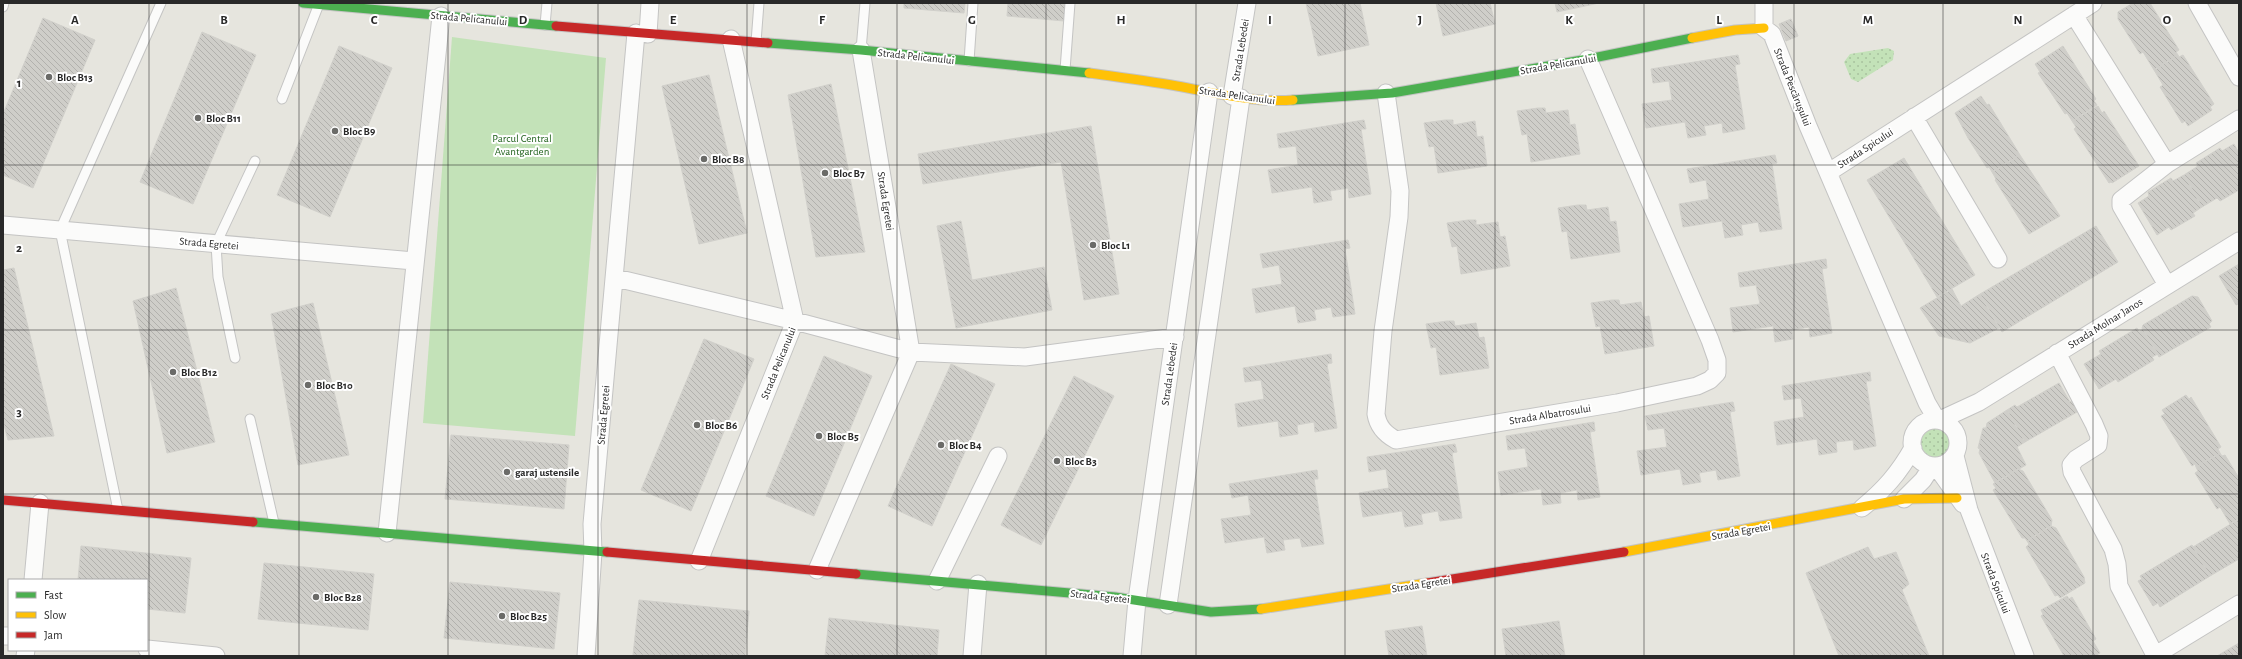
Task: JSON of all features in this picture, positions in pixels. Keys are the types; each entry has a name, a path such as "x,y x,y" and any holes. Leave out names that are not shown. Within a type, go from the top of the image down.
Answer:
{"street":[{"name":"Strada Pelicanului","path":"303,3 442,9 545,25 642,34 860,50 1065,70 1236,97 1277,101 1386,93 1588,59 1735,30 1764,28"},
{"name":"Strada Egretei","path":"586,656 593,552 592,524 616,278 642,34 650,3"},
{"name":"Strada Lebedei","path":"1168,605 1236,97 1247,3"},
{"path":"1764,3 1764,28"},
{"name":"Strada Spicului","path":"1939,420 1927,403 1828,172 2093,3"},
{"path":"2197,3 2239,77"},
{"path":"386,533 442,9"},
{"path":"2074,15 2167,164"},
{"name":"Strada Pescărușului","path":"1764,28 1772,34 1808,126 1828,172"},
{"name":"Strada Pelicanului","path":"699,561 795,321 731,40"},
{"name":"Strada Egretei","path":"860,50 911,352"},
{"name":"Strada Albatrosului","path":"1386,93 1400,198 1383,331 1376,414 1377,421 1385,434 1396,440 1616,403 1697,386 1710,380 1717,373 1717,360 1710,340 1588,59"},
{"name":"Strada Lebedei","path":"1132,656 1137,600 1210,92"},
{"path":"1914,117 1998,259"},
{"path":"2167,285 2121,206 2121,200 2167,164 2239,119"},
{"name":"Strada Egretei","path":"3,225 414,260"},
{"name":"Strada Molnar Janos","path":"1939,420 1972,406 2239,241"},
{"path":"616,278 795,321 911,352 1025,357 1174,337"},
{"path":"817,570 911,352"},
{"path":"2057,353 2099,436 2098,445 2076,459 2071,465 2072,472 2113,549 2117,564 2119,586 2155,656 2239,604"},
{"path":"1862,508 1888,485 1902,468 1912,448 1914,433 1918,427 1927,403"},
{"path":"1912,448 1920,460 1934,466 1943,465 1957,448 1972,406"},
{"path":"1918,427 1930,420 1939,420 1953,428 1957,448"},
{"name":"Strada Spicului","path":"1957,448 1969,510 2025,656"},
{"path":"937,581 998,456"},
{"path":"1904,499 1923,480 1934,466"},
{"name":"Strada Spicului","path":"1934,466 1957,498 1969,510"},
{"path":"1904,499 1927,497 1957,498"},
{"name":"Strada Egretei","path":"3,500 978,584 1137,600 1211,612 1243,611 1302,604 1498,571 1586,559 1904,499"},
{"path":"33,579 40,503"},
{"path":"972,656 978,584"},
{"path":"150,652 216,656"}],"lane":[{"path":"3,7 4,3"},
{"path":"118,510 60,230 161,3"},
{"path":"545,25 547,3"},
{"path":"756,42 759,3"},
{"path":"860,50 865,3"},
{"path":"969,61 973,3"},
{"path":"1065,70 1070,3"},
{"path":"282,99 319,4"},
{"path":"235,358 218,277 216,244 254,161"},
{"path":"250,419 274,523"}],"green space":[{"name":"Parcul Central Avantgarden","path":"452,37 606,58 575,436 423,423"},
{"path":"1888,48 1894,51 1893,60 1858,82 1851,79 1844,62 1850,54"},
{"path":"1935,428 1941,429 1949,437 1949,449 1941,457 1935,458 1929,457 1921,449 1920,443 1921,437 1929,429"}],"building":[{"path":"904,3 965,3 964,13 904,8"},
{"path":"1008,3 1066,3 1064,21 1007,16"},
{"path":"1306,3 1360,3 1369,45 1318,56"},
{"path":"1436,3 1490,3 1495,24 1443,36"},
{"path":"1555,3 1599,3 1557,12"},
{"path":"2133,3 2150,3 2179,50 2176,52 2178,55 2154,70 2143,52 2140,54 2118,19 2118,12"},
{"name":"Bloc B13","path":"43,18 95,40 33,188 3,175 3,114"},
{"path":"1791,19 1798,36 1786,41 1779,24"},
{"name":"Bloc B11","path":"202,32 256,55 193,204 140,182"},
{"name":"Bloc B9","path":"339,46 392,68 330,217 277,195"},
{"path":"2063,46 2096,99 2094,101 2097,105 2072,121 2067,113 2065,114 2038,73 2040,72 2035,64"},
{"path":"1738,55 1740,64 1735,65 1745,129 1723,133 1722,123 1704,126 1706,135 1688,138 1685,122 1646,128 1642,104 1672,100 1669,81 1653,83 1651,69"},
{"path":"2178,55 2179,57 2183,55 2214,104 2210,107 2212,110 2188,126 2185,121 2182,123 2160,87 2163,85 2154,70"},
{"name":"Bloc B8","path":"709,75 747,233 699,244 662,86"},
{"name":"Bloc B7","path":"831,84 865,252 816,257 788,95"},
{"path":"1981,96 1987,105 1989,104 2020,155 1992,172 1989,167 1987,168 1968,138 1955,113"},
{"path":"2098,106 2102,113 2104,111 2139,166 2112,183 2109,183 2074,129 2076,127 2072,121"},
{"path":"1545,108 1546,113 1568,110 1570,125 1575,124 1580,154 1531,162 1527,134 1522,135 1517,111"},
{"path":"1364,120 1366,129 1361,129 1371,194 1349,198 1348,188 1330,191 1332,200 1314,203 1312,187 1272,193 1268,170 1298,165 1296,146 1279,148 1277,134"},
{"path":"1453,120 1453,125 1475,121 1477,137 1483,136 1487,166 1438,173 1434,146 1429,147 1424,123"},
{"name":"Bloc L1","path":"1091,126 1119,294 1084,300 1061,162 923,184 918,154"},
{"path":"2234,144 2239,153 2239,190 2220,201 2217,198 2202,207 2184,175 2198,166 2196,163 2220,148 2222,151"},
{"path":"1775,155 1777,163 1772,164 1782,229 1760,232 1758,222 1741,225 1743,235 1725,238 1722,221 1683,227 1679,204 1709,199 1706,180 1690,183 1687,169"},
{"path":"2020,155 2060,216 2029,234 1995,180 1996,179 1992,172"},
{"path":"1904,158 1975,275 1937,297 1867,180"},
{"path":"2184,175 2202,207 2193,213 2195,216 2171,230 2169,227 2157,235 2138,203 2149,196 2148,192 2171,178 2173,181"},
{"path":"1586,205 1587,210 1608,207 1610,222 1616,221 1620,252 1571,259 1567,231 1562,232 1558,208"},
{"path":"1476,220 1476,225 1498,222 1500,237 1505,236 1510,266 1461,274 1457,246 1452,247 1447,223"},
{"path":"961,221 972,280 1044,267 1052,310 956,328 937,226"},
{"path":"2096,226 2118,262 2002,332 1980,294"},
{"path":"1348,240 1350,248 1345,249 1355,314 1333,317 1331,307 1314,310 1316,320 1298,323 1295,306 1256,313 1252,289 1282,284 1279,265 1263,268 1260,254"},
{"path":"1826,259 1827,268 1822,269 1832,333 1810,337 1809,327 1792,330 1793,339 1775,342 1773,326 1733,332 1730,308 1760,304 1756,285 1740,287 1738,273"},
{"path":"2239,264 2239,304 2236,305 2219,276"},
{"path":"14,268 54,436 8,440 3,421 3,270"},
{"name":"Bloc B12","path":"176,288 215,442 167,453 133,301"},
{"path":"1952,289 1961,306 1980,294 1999,328 1970,343 1939,336 1920,308"},
{"path":"2192,296 2198,297 2212,321 2209,324 2211,327 2159,357 2142,328 2143,325"},
{"path":"1619,300 1620,305 1641,302 1644,317 1649,316 1654,346 1605,354 1600,326 1596,327 1591,303"},
{"name":"Bloc B10","path":"313,303 349,455 298,465 271,314"},
{"path":"1454,321 1455,326 1476,323 1479,338 1484,337 1489,368 1440,375 1436,347 1431,348 1426,324"},
{"path":"2137,328 2139,332 2143,329 2158,354 2152,357 2154,360 2118,382 2116,379 2099,389 2084,364 2101,354 2099,351"},
{"name":"Bloc B6","path":"704,339 754,359 691,511 641,490"},
{"path":"1331,354 1332,363 1327,364 1337,428 1315,432 1314,422 1297,425 1298,434 1280,437 1278,421 1238,427 1235,404 1264,399 1261,380 1245,382 1243,368"},
{"name":"Bloc B5","path":"824,356 872,376 814,516 766,496"},
{"name":"Bloc B4","path":"951,364 995,384 932,526 888,506"},
{"path":"1870,372 1871,381 1866,381 1876,446 1854,450 1853,440 1836,442 1837,452 1819,455 1817,439 1777,445 1774,422 1804,417 1801,398 1784,400 1782,386"},
{"name":"Bloc B3","path":"1074,376 1114,396 1041,545 1001,525"},
{"path":"2059,383 2070,402 2073,400 2078,409 2077,412 2025,442 2007,410 2015,405 2017,407"},
{"path":"2186,395 2189,399 2191,397 2221,447 2218,449 2220,453 2196,467 2195,464 2192,466 2161,416 2165,414 2162,410"},
{"path":"1733,402 1735,411 1730,412 1740,476 1718,480 1716,470 1699,473 1701,482 1683,485 1680,469 1641,475 1637,451 1667,447 1664,428 1648,430 1645,416"},
{"path":"2007,410 2025,442 2017,447 2026,465 1995,483 1979,453 1980,449 1978,448 1983,428 1986,428 1987,423"},
{"path":"1594,422 1595,431 1590,432 1600,497 1578,500 1577,490 1560,493 1561,503 1543,505 1541,489 1501,495 1498,472 1528,467 1525,448 1508,450 1506,436"},
{"name":"garaj ustensile","path":"451,435 569,445 564,509 445,499"},
{"path":"1455,444 1457,452 1452,453 1462,518 1440,521 1438,511 1421,514 1423,524 1405,527 1402,511 1363,517 1359,493 1389,488 1386,469 1369,472 1367,457"},
{"path":"2220,453 2222,456 2225,455 2239,478 2239,519 2230,524 2220,507 2217,509 2195,473 2198,471 2196,467"},
{"path":"2018,469 2023,471 2052,520 2051,526 2027,541 2025,538 2022,538 1993,490 1996,488 1993,484"},
{"path":"1317,470 1318,479 1314,479 1324,544 1302,547 1300,538 1283,540 1285,550 1267,553 1264,537 1225,543 1221,519 1251,515 1248,495 1232,498 1229,484"},
{"path":"2239,519 2239,559 2210,576 2193,547"},
{"path":"2051,526 2056,528 2084,577 2085,583 2060,598 2058,595 2055,596 2026,547 2029,544 2027,541"},
{"path":"2192,545 2210,576 2160,607 2158,603 2153,606 2138,581 2142,579 2140,576"},
{"path":"81,546 191,558 185,613 148,609 148,579 78,579"},
{"path":"1868,547 1874,559 1896,552 1909,584 1902,590 1929,656 1839,656 1806,573"},
{"name":"Bloc B28","path":"264,563 374,574 368,630 258,619"},
{"name":"Bloc B25","path":"450,582 560,593 554,649 444,638"},
{"path":"2067,596 2069,599 2072,597 2096,639 2093,641 2100,653 2095,656 2064,656 2041,616 2043,614 2041,610"},
{"path":"639,600 749,611 745,656 633,655"},
{"path":"829,618 939,630 937,656 825,656"},
{"path":"1559,621 1565,656 1506,656 1502,629"},
{"path":"1422,626 1427,656 1389,656 1385,631"},
{"path":"2239,643 2239,656 2217,656"}],"traffic: fast":[{"path":"303,3 556,26"},
{"path":"1293,100 1392,93 1588,59 1692,38"},
{"path":"768,43 861,50 1089,73"},
{"path":"253,522 607,552"},
{"path":"856,574 1115,597 1211,612 1261,609"}],"traffic: slow":[{"path":"1692,38 1735,30 1764,28"},
{"path":"1089,73 1166,84 1249,99 1278,101 1293,100"},
{"path":"1624,552 1904,499 1957,498"},
{"path":"1261,609 1427,583"}],"traffic: jam":[{"path":"556,26 768,43"},
{"path":"3,500 253,522"},
{"path":"607,552 856,574"},
{"path":"1427,583 1624,552"}],"place":[{"name":"Bloc B13","path":"49,77"},
{"name":"Bloc B11","path":"198,118"},
{"name":"Bloc B9","path":"335,131"},
{"name":"Bloc B8","path":"704,159"},
{"name":"Bloc B7","path":"825,173"},
{"name":"Bloc L1","path":"1093,245"},
{"name":"Bloc B12","path":"173,372"},
{"name":"Bloc B10","path":"308,385"},
{"name":"Bloc B6","path":"697,425"},
{"name":"Bloc B5","path":"819,436"},
{"name":"Bloc B4","path":"941,445"},
{"name":"Bloc B3","path":"1057,461"},
{"name":"garaj ustensile","path":"507,472"},
{"name":"Bloc B28","path":"316,597"},
{"name":"Bloc B25","path":"502,616"}]}
